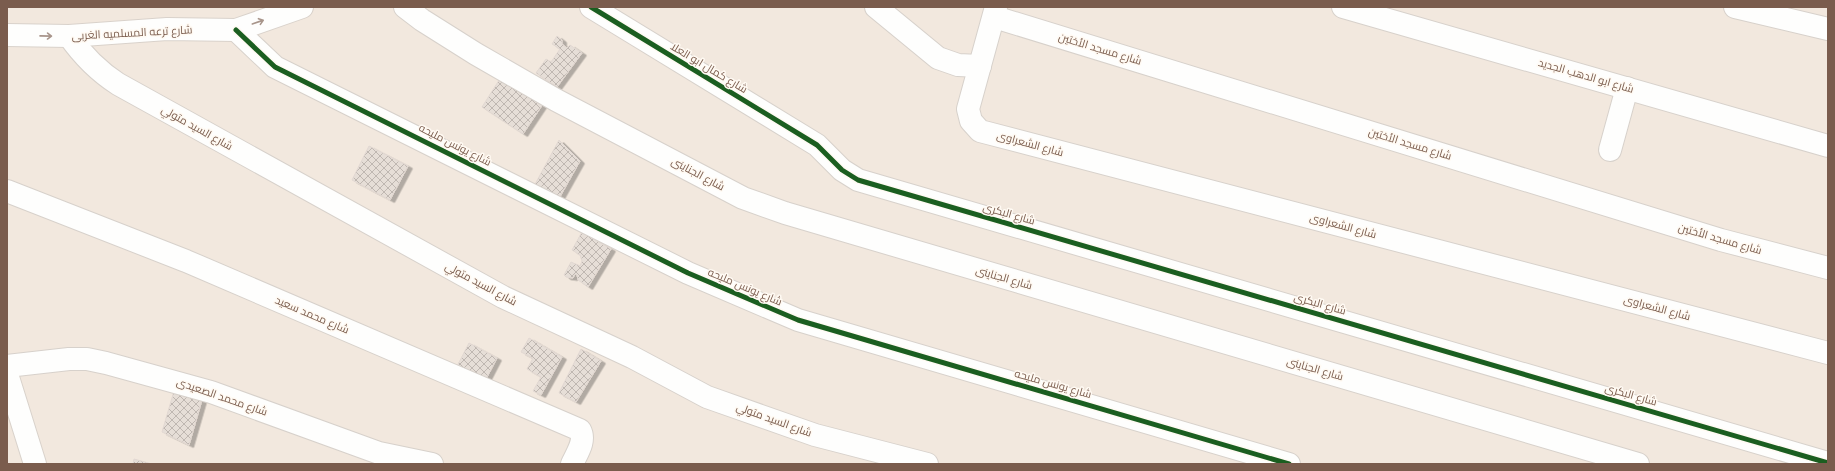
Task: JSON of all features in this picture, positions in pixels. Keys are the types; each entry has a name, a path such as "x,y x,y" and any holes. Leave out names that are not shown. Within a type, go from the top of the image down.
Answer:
{"street":[{"name":"شارع ترعه المسلميه الغربى","path":"7,36 69,36 167,29 236,30 302,7"},
{"name":"شارع الجناينى","path":"405,7 422,20 476,54 556,100 743,198 785,214 1638,464"},
{"name":"شارع كمال ابو العلا","path":"591,7 817,145"},
{"path":"876,7 938,58 958,65 980,66"},
{"name":"شارع ابو الدهب الجديد","path":"1343,7 1828,146"},
{"path":"1735,7 1828,29"},
{"name":"شارع الشعراوى","path":"995,10 968,109 971,122 980,131 1828,353"},
{"name":"شارع مسجد الأختين","path":"995,10 1001,19 1707,236 1828,268"},
{"name":"شارع يونس مليحه","path":"236,30 275,67 688,273 798,320 1289,464"},
{"name":"شارع السيد متولي","path":"69,36 82,54 98,70 118,84 503,297 632,358 707,397 815,435 927,464"},
{"path":"1610,150 1627,88"},
{"name":"شارع البكرى","path":"817,145 842,170 858,180 1828,463"},
{"name":"شارع محمد سعيد","path":"7,191 186,261 580,430 583,435 583,440 572,464"},
{"name":"شارع محمد الصعيدى","path":"7,366 68,359 87,359 106,363 211,392 379,453 432,464"},
{"path":"7,374 35,464"}],"shaded area":[{"path":"7,7 1828,7 1828,464 7,464"}],"building":[{"path":"557,36 562,40 562,44 567,48 570,45 582,53 557,87 536,73 546,59 551,62 560,49 552,44"},
{"path":"503,74 545,101 523,134 482,107"},
{"path":"559,140 580,161 557,202 533,188"},
{"path":"369,146 408,166 390,200 352,180"},
{"path":"582,232 611,249 588,287 578,280 577,275 575,274 573,278 566,277 564,275 571,262 580,266 582,261 580,255 572,250"},
{"path":"529,338 562,357 541,395 533,391 541,377 527,369 533,358 521,352"},
{"path":"469,343 497,358 482,387 454,372"},
{"path":"581,349 601,361 576,402 559,393"},
{"path":"174,391 202,400 189,445 162,432"},
{"path":"134,459 152,464 133,464"}],"cycle path":[{"path":"591,7 817,145 842,170 858,180 1828,463"},
{"path":"236,30 275,67 688,273 798,320 1289,464"}]}
